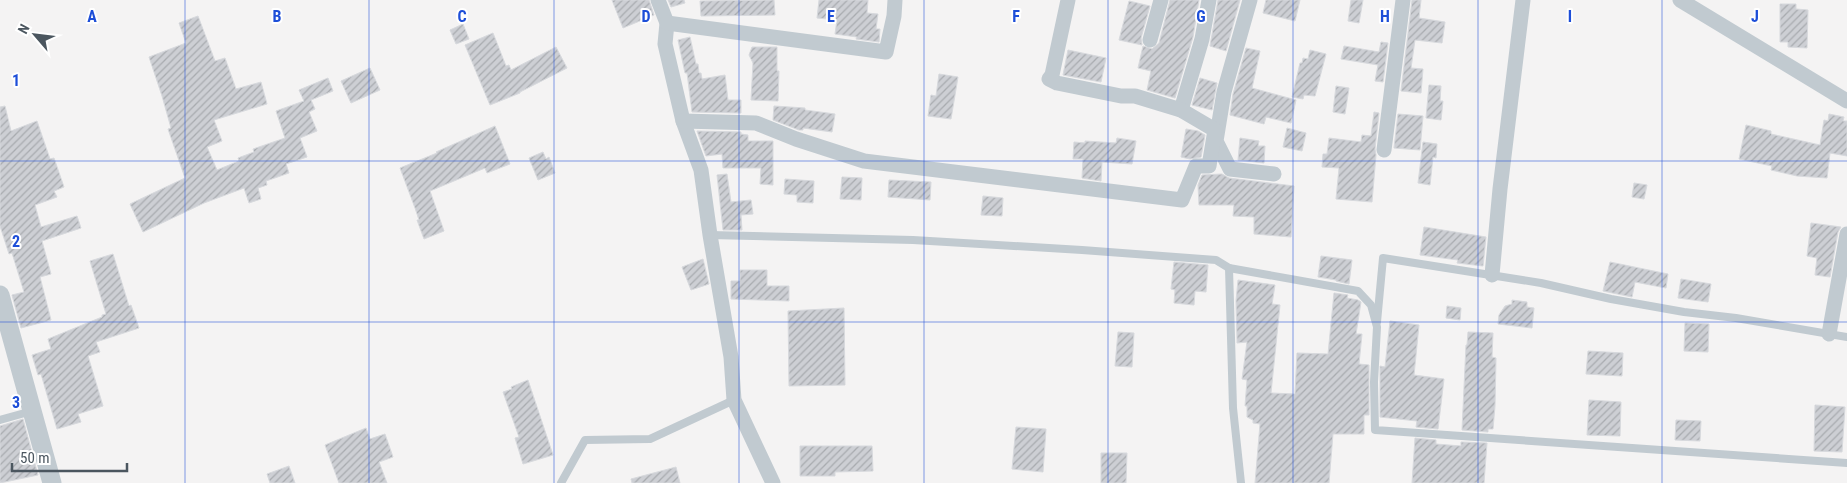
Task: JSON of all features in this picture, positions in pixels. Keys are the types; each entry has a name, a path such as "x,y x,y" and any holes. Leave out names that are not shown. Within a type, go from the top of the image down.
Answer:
{"street":[{"path":"658,0 667,22 665,44 682,121 701,170 731,357 734,400 773,483"},
{"path":"667,22 886,52 894,16 895,0"},
{"path":"682,121 756,124 864,161 1182,200 1196,166 1209,166 1215,130 1181,110 1135,96 1121,96 1057,83 1048,79 1052,75 1068,0"},
{"path":"1150,40 1161,0"},
{"path":"1181,110 1202,39 1209,0"},
{"path":"1250,0 1224,92 1216,141 1230,169 1274,174"},
{"path":"1384,150 1403,0"},
{"path":"1492,275 1503,160 1523,0"},
{"path":"1680,0 1847,101"},
{"path":"1829,334 1847,234"},
{"path":"0,294 52,483"}],"lane":[{"path":"710,235 913,240 1216,260 1229,268 1358,291 1370,305 1377,327"},
{"path":"1847,337 1736,318 1684,312 1542,283 1382,258 1374,382 1374,430 1847,463"},
{"path":"1229,268 1233,408 1241,483"},
{"path":"561,483 585,440 650,439 734,400"},
{"path":"0,420 32,411"}],"building":[{"path":"612,0 649,0 654,15 623,28"},
{"path":"668,0 684,0 685,3 671,7"},
{"path":"774,0 775,15 701,16 700,1"},
{"path":"819,0 868,0 867,13 878,14 876,29 880,29 879,42 835,34 837,20 817,18"},
{"path":"1170,0 1199,0 1193,37 1175,98 1147,90 1151,71 1138,68 1143,46 1152,49 1159,43"},
{"path":"1218,0 1240,0 1226,51 1210,46"},
{"path":"1266,0 1300,0 1295,21 1263,13"},
{"path":"1351,0 1363,0 1359,23 1348,21"},
{"path":"1412,0 1421,0 1419,18 1445,22 1442,43 1415,40 1411,68 1423,69 1421,93 1401,91"},
{"path":"1129,1 1150,6 1141,38 1142,45 1119,40"},
{"path":"1780,4 1796,4 1796,9 1808,10 1807,48 1788,47 1788,42 1780,42"},
{"path":"198,16 215,61 225,58 236,89 261,82 267,104 214,120 222,141 207,147 217,170 239,161 238,158 254,152 253,149 285,138 276,111 304,101 299,90 328,78 333,91 311,100 315,109 309,112 317,131 300,138 307,157 286,164 289,173 266,181 267,185 258,188 261,199 249,203 244,188 204,203 143,232 130,204 185,178 168,129 171,128 149,57 186,43 179,23"},
{"path":"463,24 469,39 456,44 450,30"},
{"path":"493,33 506,66 509,65 511,70 556,47 567,68 520,93 490,105 465,45"},
{"path":"690,37 696,64 698,64 702,79 725,75 728,100 741,100 741,113 692,112 687,73 685,73 678,40"},
{"path":"1381,42 1388,43 1383,82 1375,81 1378,65 1341,59 1344,46 1379,52"},
{"path":"752,47 777,47 777,71 779,71 778,101 751,100 753,63 749,55"},
{"path":"1246,48 1260,51 1252,88 1296,100 1291,123 1266,117 1264,124 1230,115 1233,94"},
{"path":"1068,50 1106,58 1101,82 1063,75"},
{"path":"1310,50 1326,54 1315,96 1304,95 1303,99 1292,97 1300,63 1302,63 1303,58 1308,59"},
{"path":"370,68 380,90 351,103 341,81"},
{"path":"939,74 958,77 951,119 928,116 931,95 936,96"},
{"path":"1200,78 1217,83 1212,110 1192,105"},
{"path":"1429,85 1441,86 1440,101 1443,101 1441,120 1426,118"},
{"path":"1336,86 1349,88 1345,114 1333,112"},
{"path":"5,106 11,131 37,121 50,159 54,158 64,187 54,191 57,197 35,205 41,227 77,216 81,228 42,241 51,274 40,277 51,320 21,328 12,295 24,292 12,253 9,254 0,226 0,107"},
{"path":"774,106 805,108 805,110 835,114 832,132 803,128 803,130 799,130 773,120"},
{"path":"1374,112 1379,113 1372,202 1336,199 1339,168 1322,167 1323,154 1327,154 1329,138 1361,142 1362,135 1371,136"},
{"path":"1398,114 1423,116 1420,150 1394,148"},
{"path":"1829,114 1844,117 1843,121 1847,121 1847,156 1830,153 1827,178 1797,176 1771,170 1772,166 1739,159 1746,125 1771,131 1771,134 1820,145 1824,120 1828,121"},
{"path":"495,126 510,164 487,173 485,168 430,191 444,231 424,239 400,168"},
{"path":"1287,128 1306,133 1302,151 1283,147"},
{"path":"1186,129 1198,131 1205,135 1201,157 1190,159 1181,157"},
{"path":"697,131 741,132 741,134 748,135 748,141 773,141 773,185 760,184 761,168 723,168 722,154 706,156"},
{"path":"1117,138 1136,141 1132,164 1102,162 1101,181 1082,178 1083,159 1073,159 1074,142 1116,143"},
{"path":"1240,138 1259,141 1258,146 1265,146 1264,163 1238,160"},
{"path":"1423,142 1437,144 1436,158 1433,157 1430,185 1418,183"},
{"path":"543,152 546,159 549,157 555,173 538,180 529,158"},
{"path":"727,174 731,202 751,200 753,214 741,215 742,230 723,230 717,175"},
{"path":"1222,174 1229,178 1294,186 1291,237 1254,234 1254,217 1233,216 1234,205 1199,205 1198,185 1202,175"},
{"path":"842,177 862,178 861,200 840,199"},
{"path":"785,179 814,181 813,203 797,202 797,195 784,194"},
{"path":"889,180 931,182 930,200 888,197"},
{"path":"1634,183 1647,185 1644,199 1632,197"},
{"path":"983,196 1003,198 1002,216 981,215"},
{"path":"1811,223 1841,227 1838,232 1830,277 1815,275 1817,258 1807,256"},
{"path":"1424,227 1486,237 1483,266 1457,263 1458,260 1420,255"},
{"path":"113,254 129,306 131,305 139,328 96,342 100,352 88,356 103,406 78,414 81,422 57,429 41,374 38,375 32,355 51,349 48,339 106,314 90,261"},
{"path":"1321,256 1352,260 1349,284 1318,277"},
{"path":"703,259 709,284 691,290 682,267"},
{"path":"1174,262 1208,265 1206,292 1195,291 1194,305 1174,303 1175,290 1171,289"},
{"path":"1610,262 1668,274 1666,288 1635,282 1632,297 1603,291"},
{"path":"740,270 767,270 767,286 789,286 789,301 731,299 731,281 740,281"},
{"path":"1681,279 1711,284 1708,302 1678,298"},
{"path":"1238,280 1275,285 1272,304 1280,305 1271,393 1295,394 1297,353 1328,354 1334,293 1348,295 1347,298 1361,302 1356,334 1362,334 1359,364 1369,365 1369,415 1364,415 1364,434 1333,434 1329,483 1255,483 1260,424 1253,423 1253,420 1247,417 1247,406 1245,406 1247,380 1242,379 1247,342 1237,343 1236,301"},
{"path":"1512,300 1527,302 1527,307 1534,308 1532,328 1498,324 1499,315 1505,306 1512,304"},
{"path":"1447,306 1461,308 1460,320 1446,318"},
{"path":"844,308 845,385 789,386 788,311"},
{"path":"1390,321 1419,325 1414,375 1444,379 1438,429 1416,427 1417,421 1380,417 1380,366 1385,367"},
{"path":"1685,323 1709,324 1708,352 1684,351"},
{"path":"1118,332 1134,333 1132,367 1115,366"},
{"path":"1468,332 1493,333 1492,357 1496,358 1495,406 1493,429 1488,429 1488,432 1462,430"},
{"path":"1588,351 1623,353 1622,376 1586,374"},
{"path":"528,380 553,455 523,464 515,438 519,437 503,392"},
{"path":"1589,400 1621,402 1620,436 1587,435"},
{"path":"1815,405 1845,407 1842,452 1814,451"},
{"path":"23,419 38,475 0,483 0,426"},
{"path":"1676,420 1701,421 1700,441 1675,440"},
{"path":"1016,427 1046,429 1043,472 1012,469"},
{"path":"366,428 370,439 385,434 393,457 379,462 387,483 339,483 325,445"},
{"path":"1415,438 1436,440 1436,444 1461,446 1461,442 1487,443 1484,483 1412,483"},
{"path":"800,446 872,446 873,471 835,472 835,476 800,476"},
{"path":"1101,453 1127,453 1126,483 1101,483"},
{"path":"289,466 295,483 270,483 267,474"},
{"path":"676,467 680,483 632,483 631,479"}]}
